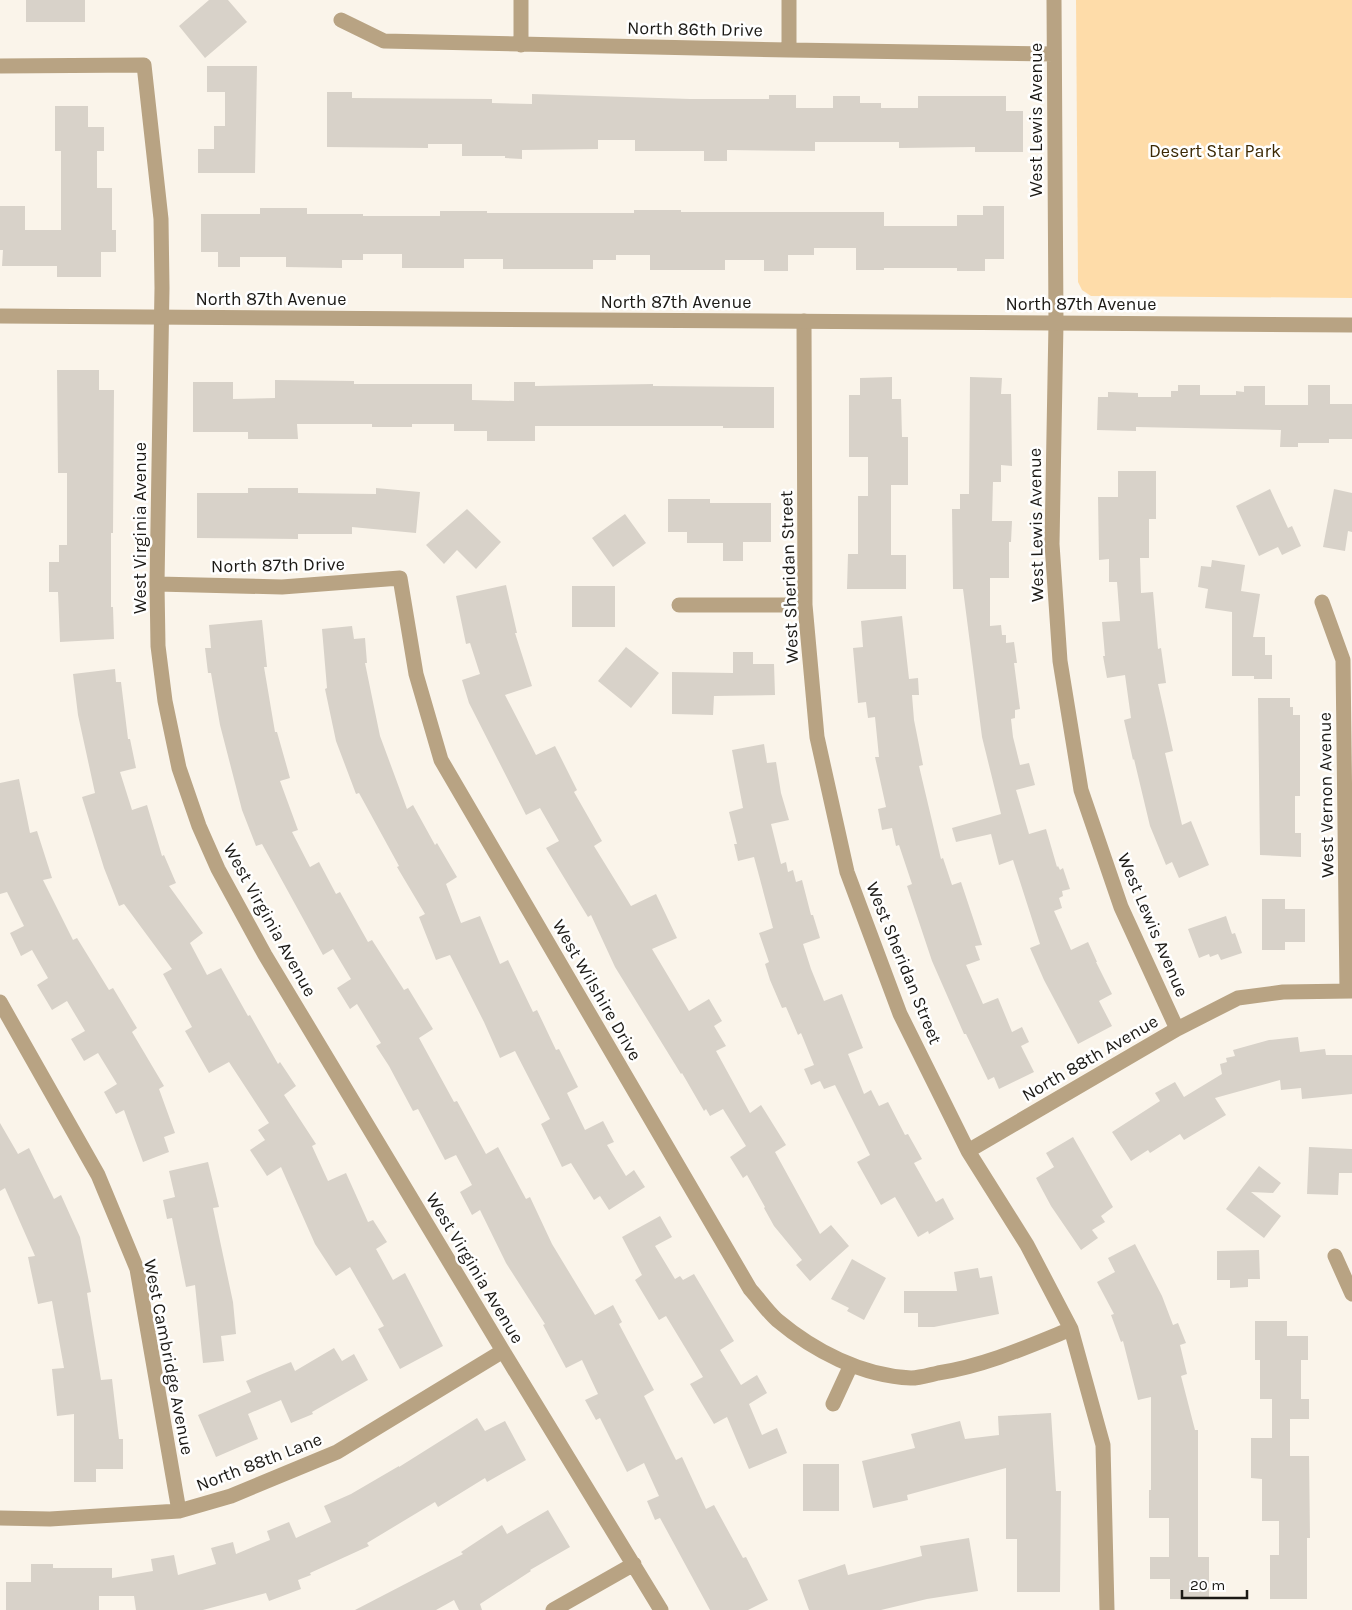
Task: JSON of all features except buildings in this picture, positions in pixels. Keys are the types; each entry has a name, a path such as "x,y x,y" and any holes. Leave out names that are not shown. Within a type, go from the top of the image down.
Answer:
{"street":[{"path":"521,0 521,45"},
{"path":"789,0 789,50"},
{"name":"West Lewis Avenue","path":"1054,0 1056,323 1052,544 1060,661 1081,790 1121,907 1177,1029"},
{"name":"North 86th Drive","path":"341,20 384,41 1054,54"},
{"name":"West Virginia Avenue","path":"0,66 144,66 161,219 162,317 157,584 158,646 165,701 179,768 199,826 218,869 265,955 661,1610"},
{"name":"North 87th Avenue","path":"0,316 1352,324"},
{"name":"West Sheridan Street","path":"804,321 805,605 817,737 847,872 900,1014 968,1151 1027,1245 1071,1330 1103,1444 1107,1610"},
{"name":"North 87th Drive","path":"157,584 282,587 400,578"},
{"name":"West Wilshire Drive","path":"400,578 416,674 441,760 750,1288 776,1319 817,1348 851,1365"},
{"name":"West Vernon Avenue","path":"1322,602 1343,660 1350,991"},
{"path":"679,605 805,605"},
{"name":"North 88th Avenue","path":"968,1151 1177,1029 1238,998 1283,992 1350,991"},
{"name":"West Cambridge Avenue","path":"0,1002 98,1175 137,1269 179,1511"},
{"path":"1335,1256 1352,1294"},
{"path":"833,1404 851,1365 881,1373 912,1378 962,1369 1022,1350 1071,1330"},
{"name":"North 88th Lane","path":"0,1518 50,1518 179,1511 231,1496 337,1452 503,1351"},
{"path":"553,1610 634,1564"}],"green space":[{"name":"Desert Star Park","path":"1076,0 1352,0 1352,298 1091,296 1082,290 1078,282"}]}
